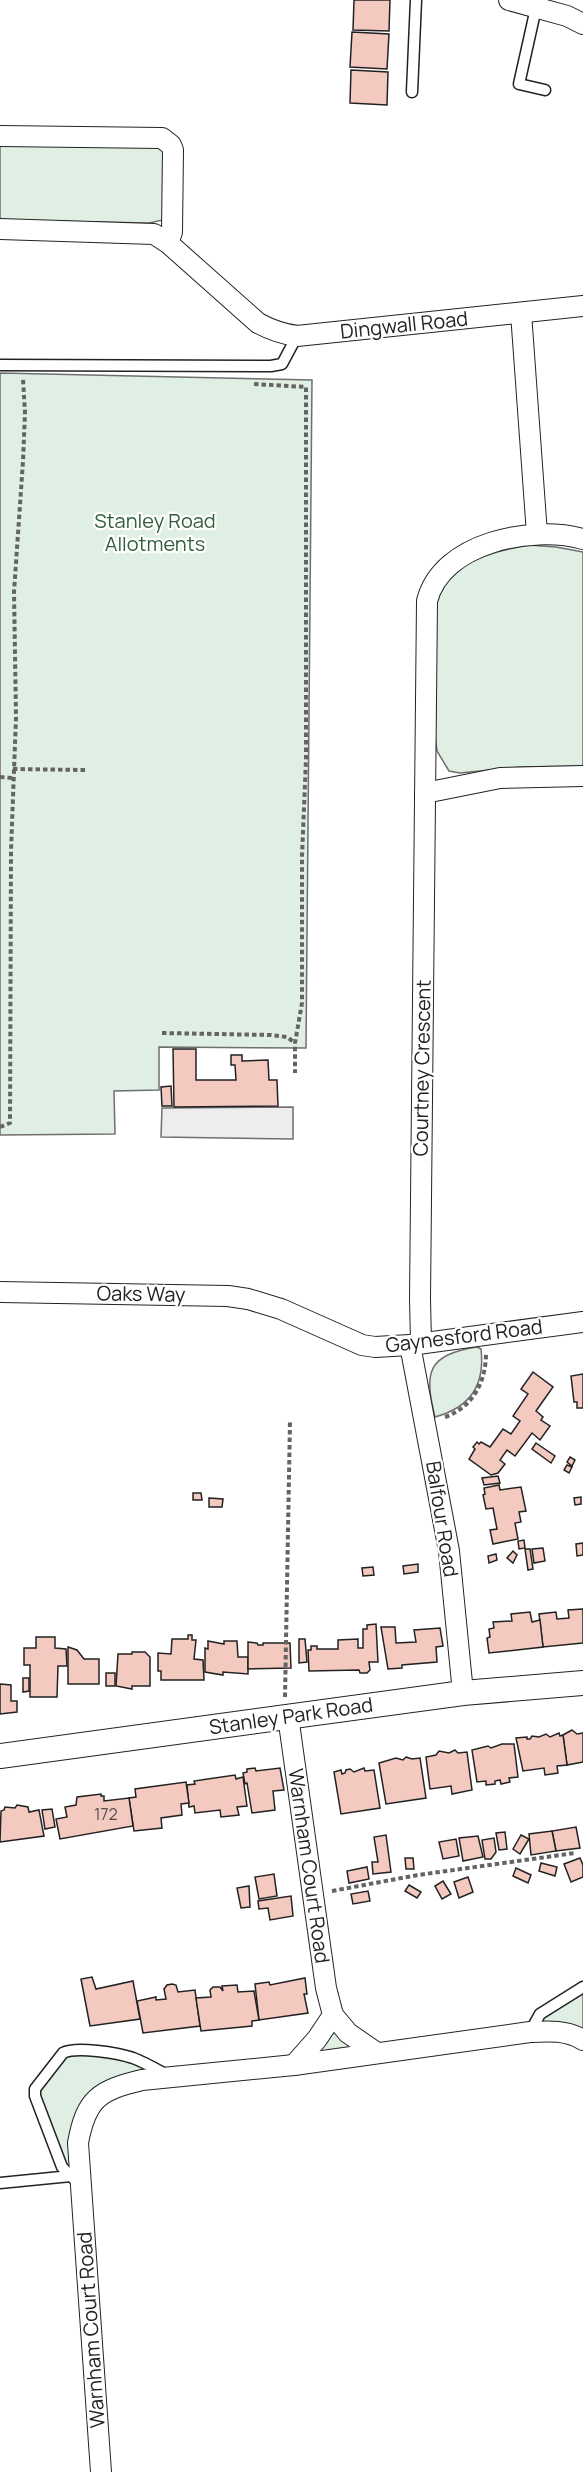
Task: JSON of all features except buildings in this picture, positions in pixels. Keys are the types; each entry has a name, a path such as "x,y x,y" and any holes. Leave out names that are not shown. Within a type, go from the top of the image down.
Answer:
{"street":[{"path":"509,0 578,19"},
{"path":"0,136 162,138 171,145 173,150 172,232 168,243"},
{"path":"0,229 145,232 161,237 258,323 270,330 292,335"},
{"name":"Dingwall Road","path":"292,335 583,306"},
{"path":"521,313 537,534"},
{"name":"Courtney Crescent","path":"416,1344 420,1299 426,614 431,585 448,565 461,556 506,539 537,534 555,534 583,539"},
{"path":"425,792 500,778 583,776"},
{"name":"Oaks Way","path":"0,1292 228,1296 248,1299 281,1309"},
{"name":"Gaynesford Road","path":"281,1309 362,1345 389,1348 583,1322"},
{"name":"Balfour Road","path":"416,1344 425,1422 448,1551 463,1693"},
{"name":"Stanley Park Road","path":"0,1756 463,1693 583,1683"},
{"name":"Warnham Court Road","path":"288,1716 326,1988 333,2015 348,2033 377,2053"},
{"path":"294,2065 317,2039 333,2015"},
{"name":"Warnham Court Road","path":"100,2472 77,2182 78,2143 82,2120 92,2104 103,2094 118,2086 170,2076 294,2065 530,2032 574,2034 583,2040"}],"lane":[{"path":"412,92 416,0"},
{"path":"536,8 519,84 545,90"},
{"path":"0,365 271,366 282,364 292,335"},
{"path":"530,2032 540,2014 583,1987"},
{"name":"Warnham Court Road","path":"77,2182 62,2167 35,2096 35,2089 63,2053 79,2049 133,2058 170,2076"},
{"path":"0,2183 77,2182"}],"path":[{"path":"0,1127 10,1123 12,778 16,717 14,592 23,461 23,378 34,378"},
{"path":"252,384 306,387 306,759 302,856 302,1003 295,1042 295,1073"},
{"path":"13,769 85,770"},
{"path":"0,777 12,778"},
{"path":"162,1033 271,1035 287,1037 295,1042"},
{"path":"425,1422 458,1412 473,1398 485,1367 486,1334"},
{"path":"288,1716 285,1699 290,1421"},
{"path":"313,1892 575,1853"}],"green space":[{"path":"0,144 157,145 164,150 163,220 149,223 0,220"},
{"name":"Stanley Road Allotments","path":"0,373 312,380 306,1048 159,1047 159,1090 114,1091 115,1134 0,1135"},
{"path":"529,545 583,552 583,766 520,767 460,773 449,771 437,751 435,735 438,596 445,582 465,565 491,554"},
{"path":"477,1347 481,1349 482,1362 478,1384 473,1393 458,1407 435,1417 430,1388 433,1368 448,1355"},
{"path":"583,1990 583,2036 535,2028 543,2016"},
{"path":"333,2023 365,2050 304,2060"},
{"path":"87,2052 133,2062 156,2074 95,2093 77,2176 64,2163 37,2089 63,2057"}],"shaded area":[{"path":"293,1107 293,1139 161,1137 162,1108"}]}
